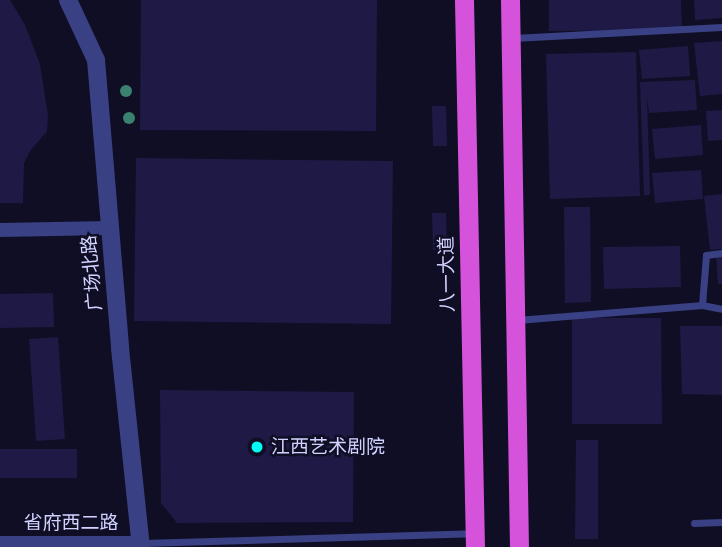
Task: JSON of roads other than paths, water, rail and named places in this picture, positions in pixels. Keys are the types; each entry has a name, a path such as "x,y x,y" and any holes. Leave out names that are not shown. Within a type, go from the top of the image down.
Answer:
{"highway":[{"name":"八一大道","path":"464,0 475,540"},
{"path":"510,0 519,547"}],"street":[{"name":"广场北路","path":"68,0 96,60 109,228 141,545"},
{"path":"0,230 109,228"},
{"name":"省府西二路","path":"0,542 141,545"}],"lane":[{"path":"511,38 722,27"},
{"path":"702,305 706,255 722,253"},
{"path":"515,320 702,305 722,309"},
{"path":"694,523 722,522"},
{"path":"141,545 475,540"}],"place":[{"name":"江西艺术剧院","path":"257,447"}]}
